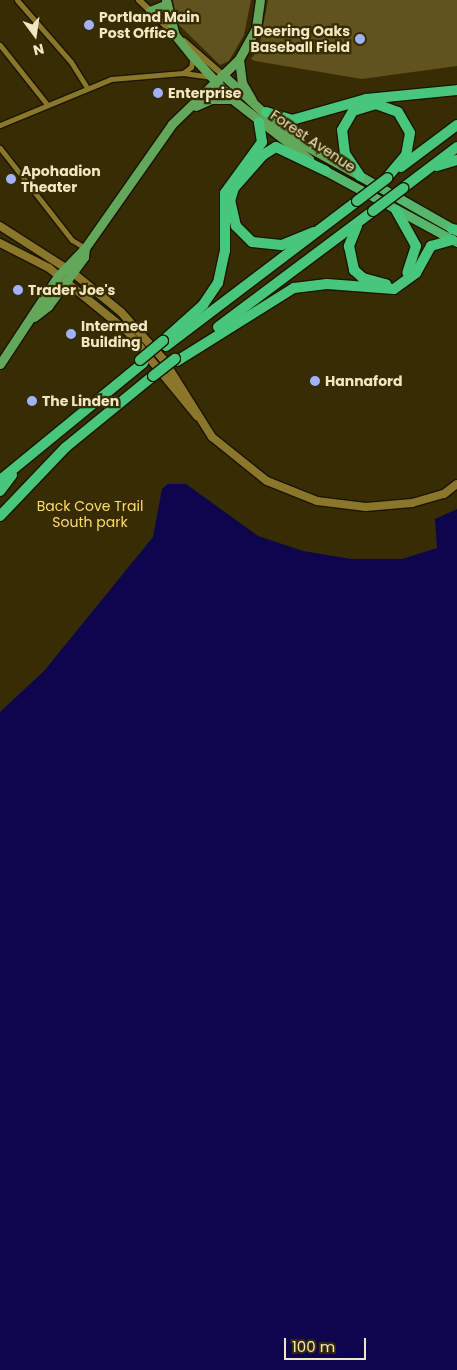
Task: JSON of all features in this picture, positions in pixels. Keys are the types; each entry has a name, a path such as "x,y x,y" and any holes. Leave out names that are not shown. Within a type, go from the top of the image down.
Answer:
{"highway":[{"path":"266,112 292,120 366,98 457,90"},
{"path":"360,176 345,154 342,130 354,111 376,104 398,112 410,133 406,155 387,178"},
{"path":"164,343 203,305 218,283 225,251 225,193 262,142 259,122"},
{"path":"0,480 16,470 97,398 164,343 357,201 457,124"},
{"path":"314,232 281,245 252,242 236,226 230,201 234,188 263,155 276,147 326,170"},
{"path":"176,360 457,147"},
{"path":"427,169 457,160"},
{"name":"Forest Avenue","path":"326,170 396,210 455,234"},
{"name":"Forest Avenue","path":"360,176 455,234"},
{"path":"361,220 349,246 354,270 369,281 387,284 411,269 416,257 410,229 396,210"},
{"path":"0,516 66,447 152,376 176,360 294,288 320,284 394,289 416,273 431,246 455,234"},
{"path":"0,491 16,470"}],"main road":[{"path":"0,364 85,248 172,124 178,111 239,59 256,28 260,0"},
{"path":"150,11 166,2 175,35"},
{"name":"Forest Avenue","path":"175,35 193,57 263,116 360,176"},
{"path":"239,59 242,83 252,100"},
{"path":"217,78 252,100 341,166"},
{"path":"172,124 217,78"},
{"name":"Forest Avenue","path":"217,78 232,99 259,122 326,170"},
{"path":"187,110 211,98 232,99"},
{"path":"0,226 68,270 142,334 176,378 197,416"},
{"path":"0,243 32,257 128,332 227,453 248,469 287,491 317,501 387,506 454,490 457,484"}],"street":[{"path":"17,0 71,62 86,86"},
{"name":"Forest Avenue","path":"139,0 217,78"},
{"path":"0,45 46,103"},
{"path":"183,73 191,67 193,57"},
{"path":"0,125 86,86 130,75 183,73 217,78"},
{"path":"0,148 72,240 85,248"}],"shaded area":[{"path":"173,0 251,0 244,35 229,61 220,65 177,23"},
{"path":"268,0 457,0 457,66 362,79 255,61 251,59 259,48"},
{"path":"168,484 186,484 258,536 303,551 351,559 402,559 437,548 435,519 457,509 457,1370 0,1370 0,712 44,671 153,537 162,489"}],"place":[{"name":"Portland Main Post Office","path":"89,25"},
{"name":"Deering Oaks Baseball Field","path":"360,39"},
{"name":"Enterprise","path":"158,93"},
{"name":"Apohadion Theater","path":"11,179"},
{"name":"Trader Joe's","path":"18,290"},
{"name":"Intermed Building","path":"71,334"},
{"name":"Hannaford","path":"315,381"},
{"name":"The Linden","path":"32,401"}],"park label":[{"name":"Back Cove Trail South park","path":"90,514"}]}
